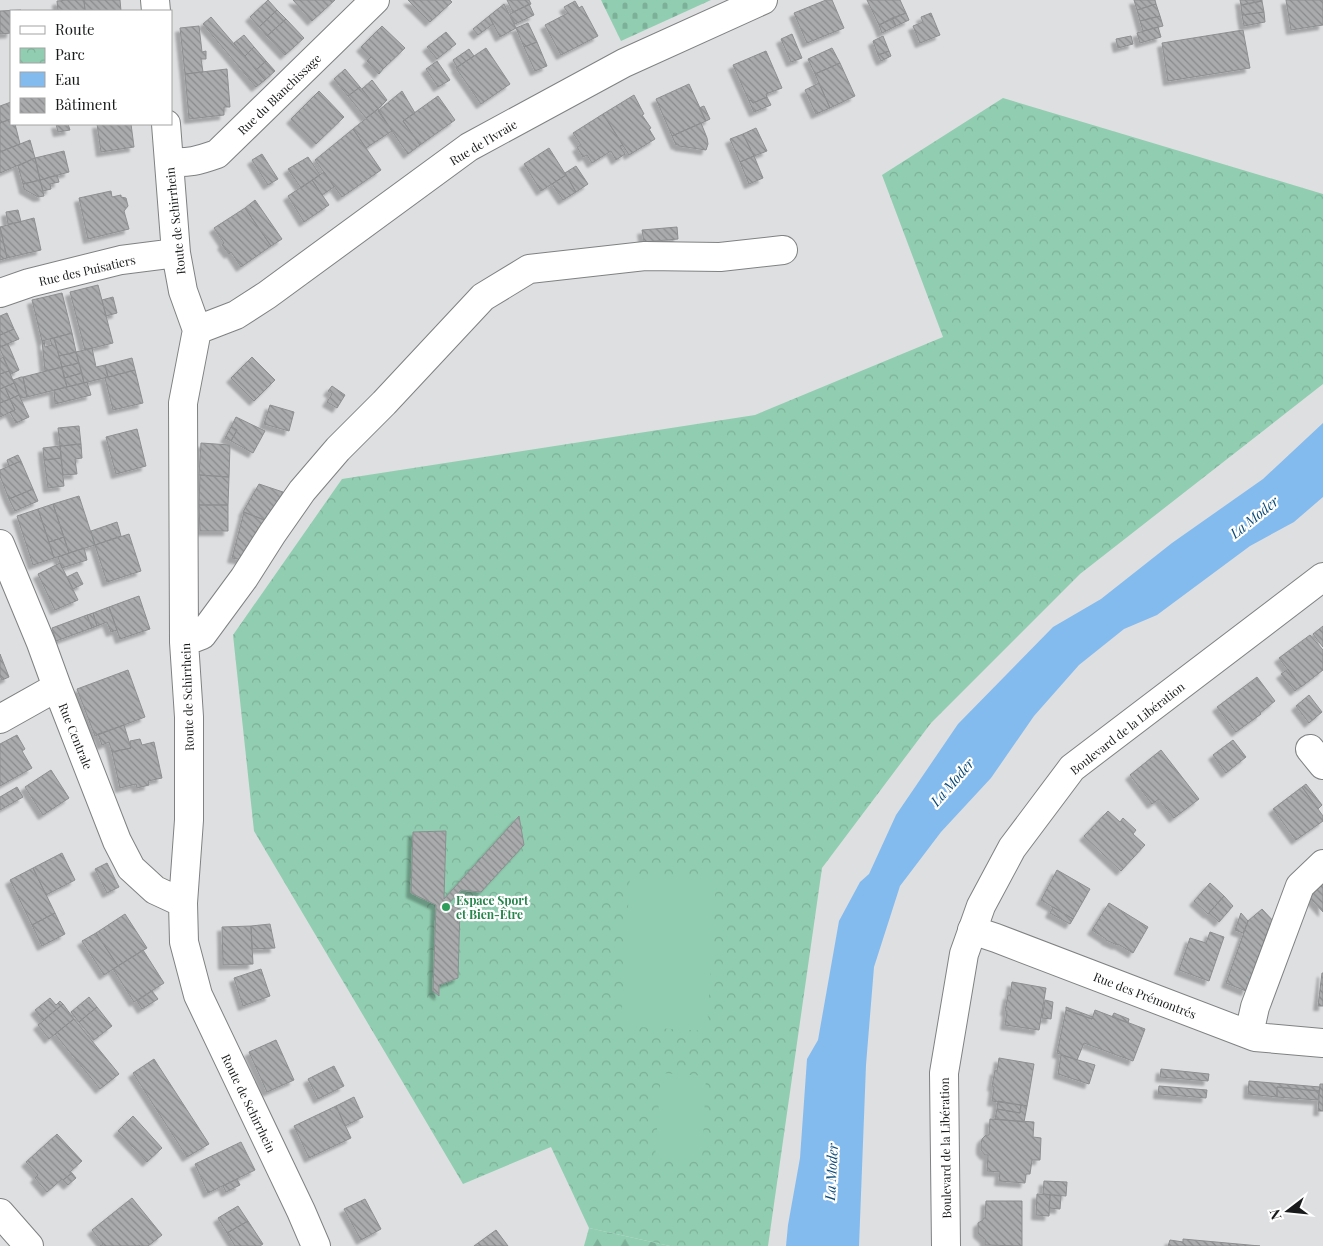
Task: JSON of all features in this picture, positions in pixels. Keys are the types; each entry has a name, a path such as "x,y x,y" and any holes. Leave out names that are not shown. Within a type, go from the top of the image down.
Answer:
{"street":[{"name":"Rue du Blanchissage","path":"169,162 196,162 217,154 375,0"},
{"name":"Rue de l'Ivraie","path":"197,330 236,315 267,295 468,148 624,63 763,0"},
{"name":"Route de Schirrhein","path":"166,125 176,253 182,292 197,330 183,403 184,642 189,717 189,820 183,903 184,942 198,995 316,1246"},
{"path":"184,642 202,635 244,578 302,491 332,456 483,296 529,268 645,256 720,257 783,250"},
{"name":"Rue des Puisatiers","path":"0,293 29,283 121,260 176,253"},
{"name":"Rue Centrale","path":"0,544 117,841 131,868 155,890 183,903"},
{"name":"Boulevard de la Libération","path":"946,1246 944,1073 964,954 981,906 1012,848 1072,768 1323,577"},
{"path":"0,719 57,688"},
{"path":"1248,1034 1255,1007 1300,886 1323,864"},
{"name":"Rue des Prémontrés","path":"972,930 1255,1037 1323,1043"},
{"path":"0,1214 29,1246"}],"green space":[{"path":"601,0 711,0 621,41"},
{"path":"1003,98 1323,194 1323,384 1080,574 931,723 822,868 768,1246 670,1246 589,1228 551,1147 463,1184 254,831 233,635 342,479 755,415 943,337 882,175"},
{"path":"630,874 716,879 707,1031 621,1026"},
{"path":"661,1073 706,1076 702,1161 655,1158"},
{"path":"589,1228 670,1246 584,1246"}],"water":[{"name":"La Moder","path":"1323,423 1323,497 1294,522 1250,546 1157,615 1124,629 1079,665 1034,716 991,778 941,832 900,886 874,967 866,1065 859,1246 786,1246 800,1158 807,1059 818,1040 839,921 860,882 869,874 896,815 958,724 1053,627 1101,599 1172,543 1263,479"}],"building":[{"path":"84,0 85,10 58,10 57,1"},
{"path":"84,0 120,0 121,10 85,10"},
{"path":"268,0 277,10 259,27 250,17"},
{"path":"293,0 335,0 312,21"},
{"path":"408,0 450,0 452,2 430,22"},
{"path":"507,0 529,0 531,4 513,12"},
{"path":"826,0 832,0 844,28 807,43 794,13"},
{"path":"867,0 900,0 906,13 879,25"},
{"path":"1134,0 1155,0 1156,4 1137,10"},
{"path":"1240,0 1262,0 1262,1 1241,5"},
{"path":"1286,0 1323,0 1323,25 1291,30"},
{"path":"575,1 579,8 582,6 598,36 561,55 545,25 568,13 564,7"},
{"path":"1262,1 1264,12 1242,15 1241,5"},
{"path":"504,4 516,28 500,37 489,16"},
{"path":"529,4 534,15 515,24 510,14"},
{"path":"1156,4 1160,16 1140,21 1137,10"},
{"path":"277,10 286,19 267,36 259,27"},
{"path":"0,11 10,11 10,33 0,34"},
{"path":"1264,12 1265,22 1244,26 1242,15"},
{"path":"906,13 909,20 896,26 892,18"},
{"path":"931,13 940,35 920,43 913,26 923,22 921,17"},
{"path":"489,16 493,24 478,35 473,29"},
{"path":"1160,16 1163,26 1143,31 1140,21"},
{"path":"211,17 265,80 256,87 203,24"},
{"path":"892,18 896,26 882,33 879,25"},
{"path":"286,19 304,38 285,55 267,36"},
{"path":"528,23 537,42 524,47 516,28"},
{"path":"199,26 202,52 206,51 206,59 201,59 203,72 185,74 180,28"},
{"path":"382,26 405,48 383,69 361,47"},
{"path":"1158,27 1161,37 1140,43 1137,33"},
{"path":"1243,30 1250,68 1168,81 1162,43"},
{"path":"446,32 456,44 437,59 427,47"},
{"path":"792,34 802,58 791,62 781,39"},
{"path":"244,35 254,47 245,56 234,43"},
{"path":"883,36 889,51 878,55 873,41"},
{"path":"1131,36 1133,44 1118,48 1116,39"},
{"path":"537,42 547,66 535,71 524,47"},
{"path":"254,47 266,61 256,70 245,56"},
{"path":"486,48 510,84 481,104 456,68"},
{"path":"832,48 840,63 815,74 808,59"},
{"path":"469,49 474,56 457,67 453,60"},
{"path":"766,51 782,88 766,94 767,97 753,103 751,100 749,101 733,65"},
{"path":"889,51 891,56 881,61 878,55"},
{"path":"371,57 383,69 379,74 367,61"},
{"path":"266,61 275,71 265,80 256,70"},
{"path":"437,61 450,80 438,87 426,69"},
{"path":"840,63 855,96 830,108 815,74"},
{"path":"227,69 230,107 224,107 224,115 189,119 185,74"},
{"path":"345,69 360,87 348,96 334,79"},
{"path":"372,80 387,100 378,109 362,89"},
{"path":"819,83 830,108 816,114 805,90"},
{"path":"689,84 706,121 672,136 656,99"},
{"path":"360,87 378,109 366,118 348,96"},
{"path":"319,91 344,117 316,144 291,119"},
{"path":"402,91 415,113 403,121 420,145 408,154 378,111"},
{"path":"634,95 655,139 629,155 603,114"},
{"path":"438,96 455,120 420,145 403,121"},
{"path":"767,97 771,105 754,112 749,101 751,100 753,103"},
{"path":"10,102 10,119 0,123 0,106"},
{"path":"704,106 710,119 706,121 699,108"},
{"path":"378,109 392,131 366,148 353,129"},
{"path":"603,114 623,145 620,146 625,154 616,160 611,151 592,163 587,155 583,157 577,147 581,145 573,133"},
{"path":"10,119 10,125 15,125 20,144 0,152 0,123"},
{"path":"701,123 707,138 706,150 676,145 672,136"},
{"path":"56,125 68,125 70,130 58,132"},
{"path":"97,125 131,125 134,147 101,152"},
{"path":"756,128 767,151 754,156 743,134"},
{"path":"353,129 381,170 342,197 315,160"},
{"path":"743,134 754,156 740,162 730,139"},
{"path":"30,140 35,158 0,173 0,152"},
{"path":"549,148 566,175 541,191 524,164"},
{"path":"64,151 69,172 40,180 35,158"},
{"path":"262,154 278,179 268,185 252,160"},
{"path":"754,156 763,178 749,184 740,162"},
{"path":"308,157 320,175 301,188 288,169"},
{"path":"35,158 40,180 23,184 18,166"},
{"path":"576,166 588,184 576,192 565,173"},
{"path":"324,172 334,187 322,195 312,180"},
{"path":"57,175 59,182 50,184 51,189 43,191 40,180"},
{"path":"566,175 576,192 563,200 552,184"},
{"path":"40,180 44,196 38,197 24,189 23,184"},
{"path":"312,180 329,205 304,222 288,196"},
{"path":"111,191 112,197 121,195 121,197 126,198 128,206 124,211 129,229 88,239 79,198"},
{"path":"255,200 282,239 271,246 245,208"},
{"path":"245,208 271,246 241,267 231,252 229,254 222,245 224,243 214,228"},
{"path":"18,210 21,222 8,224 6,212"},
{"path":"34,218 41,250 7,258 0,227"},
{"path":"0,227 7,258 0,260"},
{"path":"677,227 678,239 644,242 642,230"},
{"path":"98,285 113,343 85,350 70,292"},
{"path":"62,293 72,333 42,341 32,300"},
{"path":"113,297 117,313 106,316 102,300"},
{"path":"7,313 14,329 0,335 0,316"},
{"path":"14,329 19,339 0,347 0,335"},
{"path":"72,333 76,352 59,356 54,338"},
{"path":"54,338 62,367 45,371 42,341 44,340 45,347 52,345 50,339"},
{"path":"8,344 19,370 11,374 0,349 0,347"},
{"path":"92,348 96,367 105,365 108,377 84,383 76,352"},
{"path":"76,352 79,363 62,367 59,356"},
{"path":"3,357 9,371 0,374 0,359"},
{"path":"252,357 275,380 254,401 231,378"},
{"path":"132,358 135,370 108,377 105,365"},
{"path":"79,363 82,373 64,378 62,367"},
{"path":"62,367 67,387 27,397 23,377"},
{"path":"135,370 143,403 113,410 105,378"},
{"path":"9,371 14,383 0,389 0,374"},
{"path":"82,373 84,383 67,387 64,378"},
{"path":"23,377 27,397 21,398 13,380"},
{"path":"87,382 91,395 55,404 54,390"},
{"path":"14,383 19,395 10,399 5,387"},
{"path":"332,386 345,395 337,408 327,402 332,394 328,391"},
{"path":"5,387 10,399 0,403 0,389"},
{"path":"19,395 29,417 16,423 10,412 15,410 10,399"},
{"path":"10,399 15,410 0,417 0,403"},
{"path":"270,405 294,412 289,431 264,424"},
{"path":"236,417 265,431 253,453 231,441 237,430 231,427"},
{"path":"79,426 81,444 60,446 58,428"},
{"path":"231,427 237,430 231,441 225,438"},
{"path":"137,429 146,466 116,474 106,437"},
{"path":"201,443 230,445 229,477 199,475"},
{"path":"81,444 82,458 75,459 77,474 63,475 60,446"},
{"path":"60,446 61,458 44,460 43,448"},
{"path":"18,455 21,461 9,466 7,460"},
{"path":"61,458 64,486 48,488 44,460"},
{"path":"21,461 33,489 9,499 0,476 0,470"},
{"path":"200,475 229,477 228,505 199,505"},
{"path":"259,484 283,492 267,521 243,512"},
{"path":"33,489 38,501 15,511 9,499"},
{"path":"79,496 95,545 69,553 53,504"},
{"path":"53,504 64,537 49,542 38,509"},
{"path":"199,505 228,505 228,531 200,531"},
{"path":"38,509 54,558 33,565 17,516"},
{"path":"244,512 267,521 243,560 232,558"},
{"path":"117,522 121,536 95,545 91,531"},
{"path":"129,534 141,571 107,582 95,545"},
{"path":"64,537 69,553 54,558 49,542"},
{"path":"84,548 87,560 62,568 58,557"},
{"path":"60,563 78,600 55,610 38,574"},
{"path":"77,572 83,584 73,589 67,577"},
{"path":"139,596 150,629 120,639 109,607"},
{"path":"109,607 117,630 111,632 107,622 97,626 93,613"},
{"path":"93,613 97,626 92,628 87,615"},
{"path":"87,615 92,628 56,641 52,628"},
{"path":"1323,626 1323,647 1313,634"},
{"path":"1310,635 1323,650 1323,670 1301,687 1279,658"},
{"path":"0,654 9,677 2,680 0,676"},
{"path":"1288,669 1301,686 1295,691 1281,674"},
{"path":"128,670 145,717 95,736 77,689"},
{"path":"1257,677 1275,701 1236,732 1217,707"},
{"path":"1309,695 1322,712 1309,723 1296,706"},
{"path":"124,725 131,748 112,752 109,742 102,745 98,734"},
{"path":"17,735 25,749 22,751 32,768 0,786 0,744"},
{"path":"140,739 142,745 154,742 162,778 148,781 149,785 137,788 136,784 120,788 112,752 131,748 130,741"},
{"path":"1233,740 1246,757 1226,773 1213,755"},
{"path":"1161,750 1199,799 1174,818 1159,799 1152,804 1130,775"},
{"path":"51,770 69,798 43,815 25,787"},
{"path":"1306,784 1322,805 1318,809 1302,787"},
{"path":"17,787 23,797 0,810 0,797"},
{"path":"1302,787 1323,816 1323,821 1296,840 1273,809"},
{"path":"1108,811 1120,822 1123,818 1136,830 1133,834 1145,845 1121,871 1084,836"},
{"name":"Espace Sport et Bien-Être","path":"519,816 524,845 481,892 461,890 448,904 460,909 458,978 439,985 439,996 433,991 436,905 411,893 413,832 446,831 444,899"},
{"path":"62,853 75,880 46,895 33,868"},
{"path":"107,863 119,887 107,893 95,869"},
{"path":"33,868 55,913 32,925 10,880"},
{"path":"1057,870 1090,889 1073,919 1041,900"},
{"path":"1323,874 1323,912 1304,891"},
{"path":"1210,883 1224,896 1208,914 1194,901"},
{"path":"1224,896 1233,906 1219,922 1209,913"},
{"path":"1109,903 1148,927 1133,953 1118,944 1106,940 1092,930"},
{"path":"1053,907 1073,919 1070,924 1050,913"},
{"path":"1262,909 1276,924 1268,931 1246,991 1226,983 1248,921"},
{"path":"55,913 65,934 42,946 32,925"},
{"path":"1241,913 1248,921 1243,933 1235,930"},
{"path":"125,914 147,948 118,966 96,933"},
{"path":"270,924 275,948 252,949 251,926"},
{"path":"251,926 253,964 223,965 222,927"},
{"path":"1210,932 1224,937 1209,981 1179,970 1190,938 1206,943"},
{"path":"96,933 118,966 104,975 82,941"},
{"path":"143,950 164,983 134,1002 113,969"},
{"path":"261,969 270,996 243,1006 234,978"},
{"path":"1322,973 1323,1006 1318,1006"},
{"path":"1012,982 1046,988 1039,1030 1005,1025 1007,1011 1005,1011"},
{"path":"152,991 158,999 142,1009 137,1001"},
{"path":"89,997 97,1007 79,1022 71,1012"},
{"path":"50,998 56,1005 60,1001 63,1004 43,1020 35,1010"},
{"path":"1045,1000 1053,1002 1051,1019 1042,1018"},
{"path":"63,1004 74,1019 49,1039 38,1025"},
{"path":"97,1007 112,1026 94,1040 79,1022"},
{"path":"1066,1007 1093,1017 1092,1019 1066,1010"},
{"path":"1066,1010 1092,1019 1095,1010 1145,1029 1133,1061 1084,1043 1077,1060 1057,1053"},
{"path":"1114,1013 1129,1019 1128,1023 1112,1017"},
{"path":"74,1019 119,1074 100,1089 55,1034"},
{"path":"276,1040 294,1080 267,1092 249,1052"},
{"path":"1061,1055 1095,1065 1089,1084 1058,1074"},
{"path":"999,1058 1034,1064 1027,1106 992,1101 994,1087 992,1086"},
{"path":"154,1059 209,1144 187,1157 133,1073"},
{"path":"334,1066 344,1086 318,1099 308,1079"},
{"path":"1161,1069 1209,1074 1208,1081 1160,1077"},
{"path":"1249,1081 1320,1087 1319,1091 1277,1087 1277,1097 1248,1094"},
{"path":"1320,1084 1323,1084 1323,1111 1318,1111"},
{"path":"1159,1086 1207,1090 1206,1098 1158,1094"},
{"path":"1277,1087 1319,1091 1318,1100 1277,1097"},
{"path":"354,1097 363,1117 345,1126 336,1106"},
{"path":"998,1101 1021,1105 1020,1113 997,1109"},
{"path":"1021,1105 1027,1106 1024,1122 995,1119 997,1109 1020,1113"},
{"path":"336,1106 351,1138 309,1158 294,1126"},
{"path":"133,1116 162,1148 147,1162 118,1131"},
{"path":"990,1119 1034,1122 1033,1137 1041,1138 1040,1160 1032,1160 1030,1174 1026,1174 1025,1183 999,1181 1000,1172 987,1171 988,1155 985,1155 981,1150 981,1144 982,1139 989,1135"},
{"path":"57,1134 82,1161 70,1172 72,1173 47,1192 35,1178 38,1175 26,1162"},
{"path":"241,1142 255,1170 208,1193 195,1164"},
{"path":"72,1173 76,1178 68,1185 63,1180"},
{"path":"237,1179 240,1185 226,1192 223,1186"},
{"path":"1044,1181 1067,1182 1066,1196 1043,1194"},
{"path":"1037,1194 1050,1195 1049,1216 1036,1215"},
{"path":"1050,1195 1061,1196 1060,1209 1049,1208"},
{"path":"132,1198 162,1235 148,1246 100,1246 103,1244 92,1230"},
{"path":"365,1199 381,1229 361,1240 344,1209"},
{"path":"986,1201 1022,1201 1022,1246 985,1245 985,1239 978,1233 978,1223 985,1218"},
{"path":"238,1206 248,1221 227,1233 218,1218"},
{"path":"248,1221 263,1244 260,1246 235,1246 227,1233"},
{"path":"496,1230 508,1246 474,1246"},
{"path":"1183,1239 1260,1246 1168,1246 1170,1240 1183,1242"}],"place":[{"name":"Espace Sport et Bien-Être","path":"446,907"}]}
